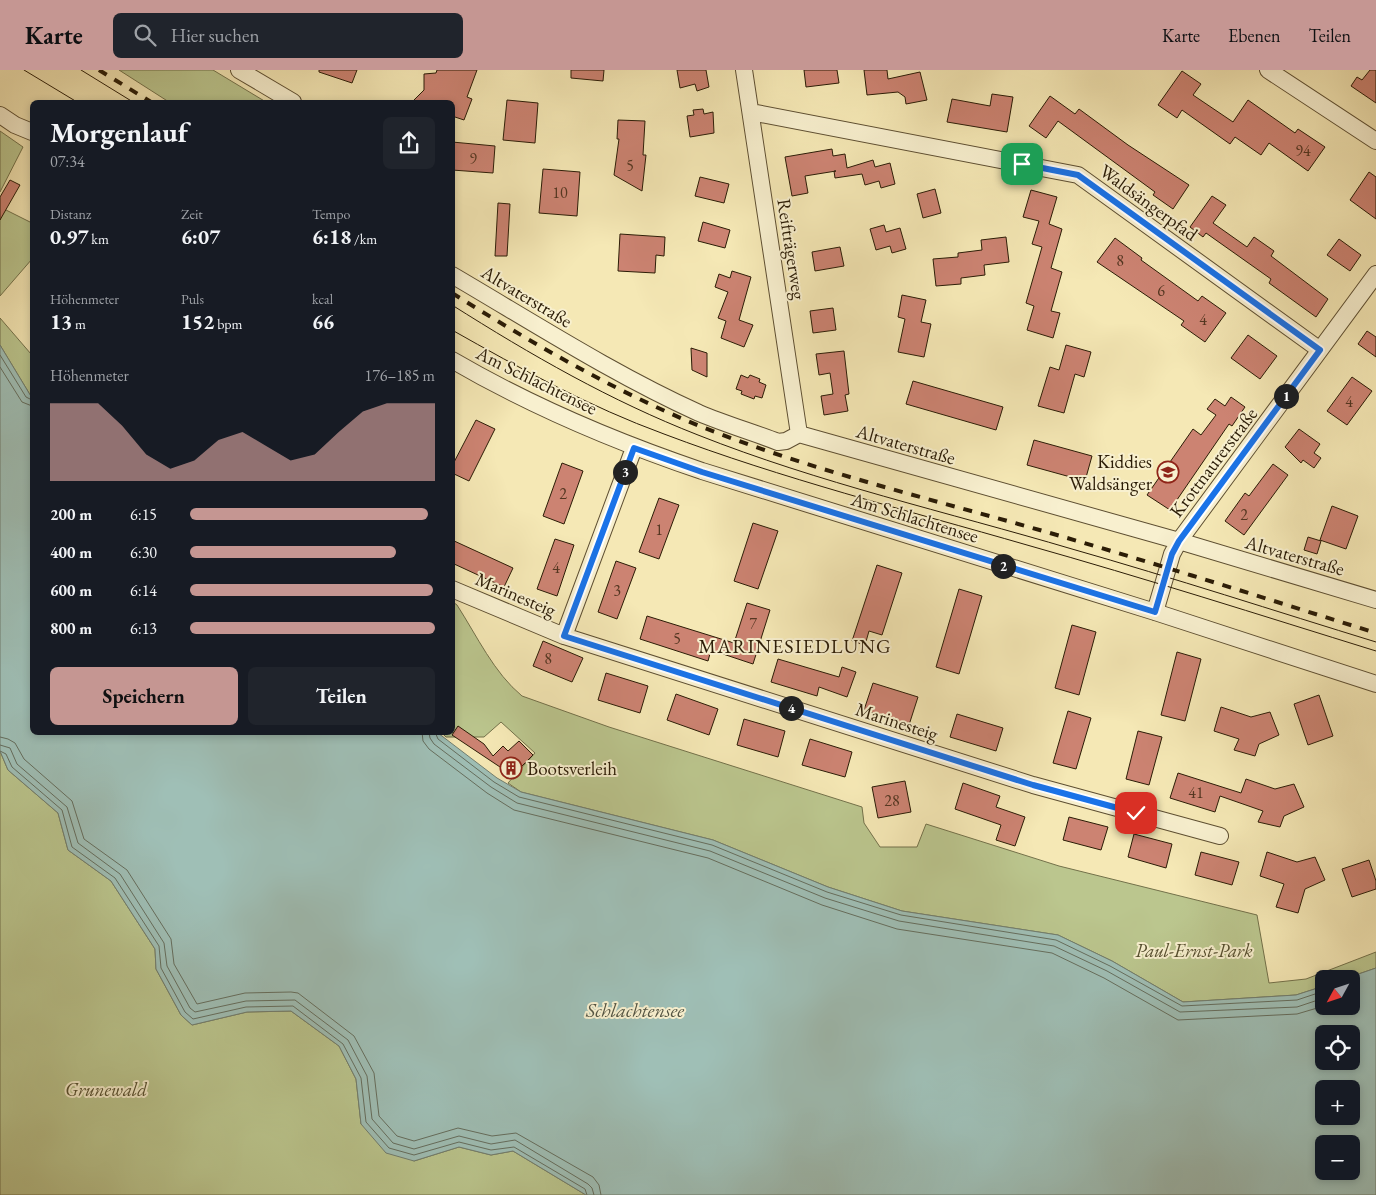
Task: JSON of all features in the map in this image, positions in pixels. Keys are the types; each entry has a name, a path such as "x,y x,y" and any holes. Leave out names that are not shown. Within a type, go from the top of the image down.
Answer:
{"street":[{"path":"239,70 290,100"},
{"name":"Reifträgerweg","path":"744,70 799,434"},
{"path":"1268,70 1376,141"},
{"name":"Waldsängerpfad","path":"751,112 1078,175 1320,350"},
{"path":"0,114 15,125 30,131"},
{"name":"Krottnaurerstraße","path":"1155,612 1172,554 1179,541 1376,274"},
{"name":"Altvaterstraße","path":"455,276 630,380 701,414 778,442 786,441 799,434 1179,541 1376,600"},
{"name":"Am Schlachtensee","path":"455,362 531,402 634,448 711,474 1155,612 1376,684"},
{"name":"Marinesteig","path":"564,636 634,448"},
{"name":"Marinesteig","path":"455,590 564,636 1033,785 1220,836"}],"green space":[{"path":"119,70 213,70 263,100 166,100"},
{"path":"0,131 23,147 0,192"},
{"path":"0,207 30,222 30,261 0,296"},
{"path":"0,318 30,353 30,395 0,345"},
{"name":"Paul-Ernst-Park","path":"455,604 486,654 512,687 522,696 609,727 862,807 864,823 880,847 917,847 926,824 1059,866 1257,915 1269,983 1306,979 1315,976 1315,989 1296,995 1183,1002 1112,961 1058,935 902,911 828,887 713,840 521,792 508,783 535,753 501,722 484,737 446,737 444,735 455,735"},
{"name":"Grunewald","path":"0,751 8,770 58,813 68,850 111,881 155,949 156,969 181,1015 192,1025 247,1012 291,1011 339,1046 356,1079 361,1124 414,1161 459,1147 491,1155 513,1151 586,1195 0,1195"},
{"name":"Paul-Ernst-Park","path":"1376,952 1376,968 1360,974 1360,970 1329,970"}],"water":[{"name":"Schlachtensee","path":"0,345 30,395 30,735 441,735 497,778 521,792 713,840 828,887 902,911 1058,935 1112,961 1183,1002 1296,995 1315,989 1315,1015 1360,1015 1360,974 1376,968 1376,1195 586,1195 513,1151 491,1155 459,1147 414,1161 386,1153 361,1124 356,1079 339,1046 291,1011 247,1012 192,1025 181,1015 156,969 155,949 111,881 68,850 58,813 8,770 0,751"}],"building":[{"path":"319,70 357,70 352,83 319,72"},
{"path":"437,70 477,70 467,97 472,99 464,120 455,117 455,100 414,100 424,90 424,74 436,73"},
{"path":"571,70 604,70 603,81 571,78"},
{"path":"677,70 706,70 709,87 697,91 695,84 680,88"},
{"path":"804,70 837,70 839,83 806,87"},
{"path":"864,70 887,70 888,79 920,72 927,100 906,104 905,97 898,92 867,95"},
{"path":"1370,70 1376,70 1376,103 1351,86 1357,77 1362,80"},
{"path":"1182,71 1201,84 1193,95 1233,122 1248,100 1295,133 1298,129 1325,147 1308,171 1269,143 1261,155 1235,137 1230,144 1182,110 1177,118 1158,105"},
{"path":"992,94 1013,97 1007,132 947,122 952,99 990,106"},
{"path":"1050,96 1075,114 1079,109 1128,145 1189,185 1173,209 1153,195 1155,192 1058,121 1046,138 1029,126"},
{"path":"507,100 538,103 535,143 503,140"},
{"path":"703,109 704,114 713,112 714,133 690,137 687,116 694,115 693,110"},
{"path":"618,120 645,121 643,155 646,155 642,191 614,175 619,139 617,139"},
{"path":"455,142 495,146 493,173 455,170"},
{"path":"832,149 833,156 845,154 847,168 873,160 875,167 890,163 895,184 881,188 879,181 865,185 862,174 835,178 834,171 805,176 808,193 792,196 785,157"},
{"path":"543,169 580,172 577,216 539,213"},
{"path":"1369,172 1376,177 1376,219 1350,200"},
{"path":"700,177 729,184 724,203 695,196"},
{"path":"10,180 20,185 0,220 0,197"},
{"path":"935,189 941,213 923,218 917,194"},
{"path":"1031,190 1057,197 1049,224 1062,229 1051,268 1062,272 1051,311 1060,313 1053,338 1027,330 1034,306 1026,303 1042,247 1032,244 1039,221 1023,217"},
{"path":"1212,196 1226,205 1213,223 1247,247 1254,237 1274,251 1271,256 1328,299 1316,317 1269,283 1271,279 1206,233 1203,237 1190,227"},
{"path":"498,203 510,204 507,256 495,256"},
{"path":"703,222 730,230 725,248 698,241"},
{"path":"884,225 886,232 900,228 906,249 892,253 890,246 876,250 870,229"},
{"path":"620,234 665,237 664,256 656,255 655,273 618,271"},
{"path":"1006,237 1009,262 984,265 985,275 961,278 961,284 936,286 933,259 958,257 958,253 982,250 981,240"},
{"path":"1115,238 1142,258 1141,260 1198,301 1202,296 1226,313 1205,342 1181,325 1184,321 1097,262"},
{"path":"1339,239 1361,255 1350,271 1327,255"},
{"path":"840,247 844,266 815,271 812,252"},
{"path":"732,271 751,277 739,320 753,325 744,347 721,338 726,321 718,318 728,292 715,287 719,274 730,278"},
{"path":"902,295 926,300 921,322 931,324 924,357 898,352 905,319 898,317"},
{"path":"833,308 836,330 813,333 810,311"},
{"path":"1367,331 1376,337 1376,357 1358,344"},
{"path":"1248,335 1277,356 1260,379 1231,358"},
{"path":"1066,345 1091,352 1084,377 1075,374 1064,413 1038,406 1050,367 1059,370"},
{"path":"691,348 707,353 707,377 692,370"},
{"path":"844,351 849,394 845,395 848,411 824,415 821,396 833,394 830,373 819,375 816,354"},
{"path":"741,375 748,378 750,375 760,379 759,382 766,385 762,398 755,396 754,399 741,394 742,391 736,389"},
{"path":"1352,377 1372,391 1347,425 1327,411"},
{"path":"913,381 1003,407 996,430 906,404"},
{"path":"1231,397 1245,407 1232,426 1229,424 1170,510 1147,495 1193,429 1201,435 1216,415 1207,409 1215,399 1225,406"},
{"path":"476,420 495,429 469,481 455,474 455,460"},
{"path":"1299,429 1320,444 1314,453 1321,458 1314,468 1303,460 1301,463 1285,447"},
{"path":"1034,440 1092,456 1085,481 1027,465"},
{"path":"562,463 583,471 564,524 543,516"},
{"path":"1273,464 1288,475 1244,535 1225,521 1245,493 1249,496"},
{"path":"659,498 679,505 659,559 639,552"},
{"path":"1332,506 1358,516 1346,549 1320,540"},
{"path":"753,523 778,531 758,589 734,581"},
{"path":"1308,537 1321,541 1317,554 1304,550"},
{"path":"555,539 574,545 557,596 537,589"},
{"path":"455,541 513,568 504,587 455,564"},
{"path":"616,561 636,568 617,619 598,612"},
{"path":"877,565 902,573 882,635 869,631 865,645 852,641"},
{"path":"959,589 982,596 959,674 936,667"},
{"path":"747,603 770,610 753,664 711,650 708,661 640,639 647,616 734,643"},
{"path":"1072,625 1096,632 1079,695 1055,688"},
{"path":"543,641 583,658 572,682 533,666"},
{"path":"1177,652 1201,659 1185,721 1161,715"},
{"path":"778,659 839,677 842,667 856,672 847,697 819,687 817,696 771,682"},
{"path":"606,673 648,686 640,713 598,700"},
{"path":"873,683 918,697 909,725 864,710"},
{"path":"676,694 718,709 709,735 667,720"},
{"path":"1319,695 1333,736 1308,745 1294,704"},
{"path":"1221,707 1251,717 1270,712 1279,735 1259,744 1255,756 1234,750 1239,739 1214,731"},
{"path":"1068,711 1091,718 1076,769 1053,763"},
{"path":"957,714 1003,728 996,751 950,737"},
{"path":"744,719 785,731 778,757 737,745"},
{"name":"Bootsverleih","path":"458,726 484,744 493,756 503,746 508,751 519,741 533,755 511,777 500,767 452,735 455,735"},
{"path":"1138,731 1162,737 1149,785 1126,779"},
{"path":"810,739 852,752 845,777 802,765"},
{"path":"1178,773 1241,793 1246,779 1275,789 1294,784 1304,807 1284,816 1280,827 1258,822 1263,811 1220,796 1215,812 1170,798"},
{"path":"905,781 911,812 878,818 872,787"},
{"path":"963,783 1000,796 996,807 1025,817 1015,846 996,840 1001,825 955,809"},
{"path":"1069,817 1108,827 1101,850 1063,840"},
{"path":"1134,834 1172,844 1166,868 1128,857"},
{"path":"1201,852 1239,862 1232,885 1195,875"},
{"path":"1267,852 1297,862 1315,857 1325,880 1305,889 1298,913 1276,907 1284,884 1260,876"},
{"path":"1369,860 1376,881 1376,889 1352,897 1342,869"}],"tram line":[{"path":"24,70 74,100"},
{"path":"81,70 130,100"},
{"path":"455,307 512,342 603,392 666,422 744,452 790,468 1110,560 1376,642"},
{"path":"455,332 583,400 636,423 709,450 799,480 1115,570 1376,651"}],"railway":[{"path":"99,70 148,100"},
{"path":"455,295 512,330 605,382 669,413 742,442 823,469 1116,552 1376,633"}],"place":[{"name":"Kiddies Waldsänger","path":"1168,472"},
{"name":"Bootsverleih","path":"511,768"}],"district":[{"name":"MARINESIEDLUNG","path":"795,646"}],"route":[{"path":"1022,164 1078,175 1320,350 1179,541 1172,554 1155,612 702,472 634,448 564,636 1033,785 1136,813"}]}
